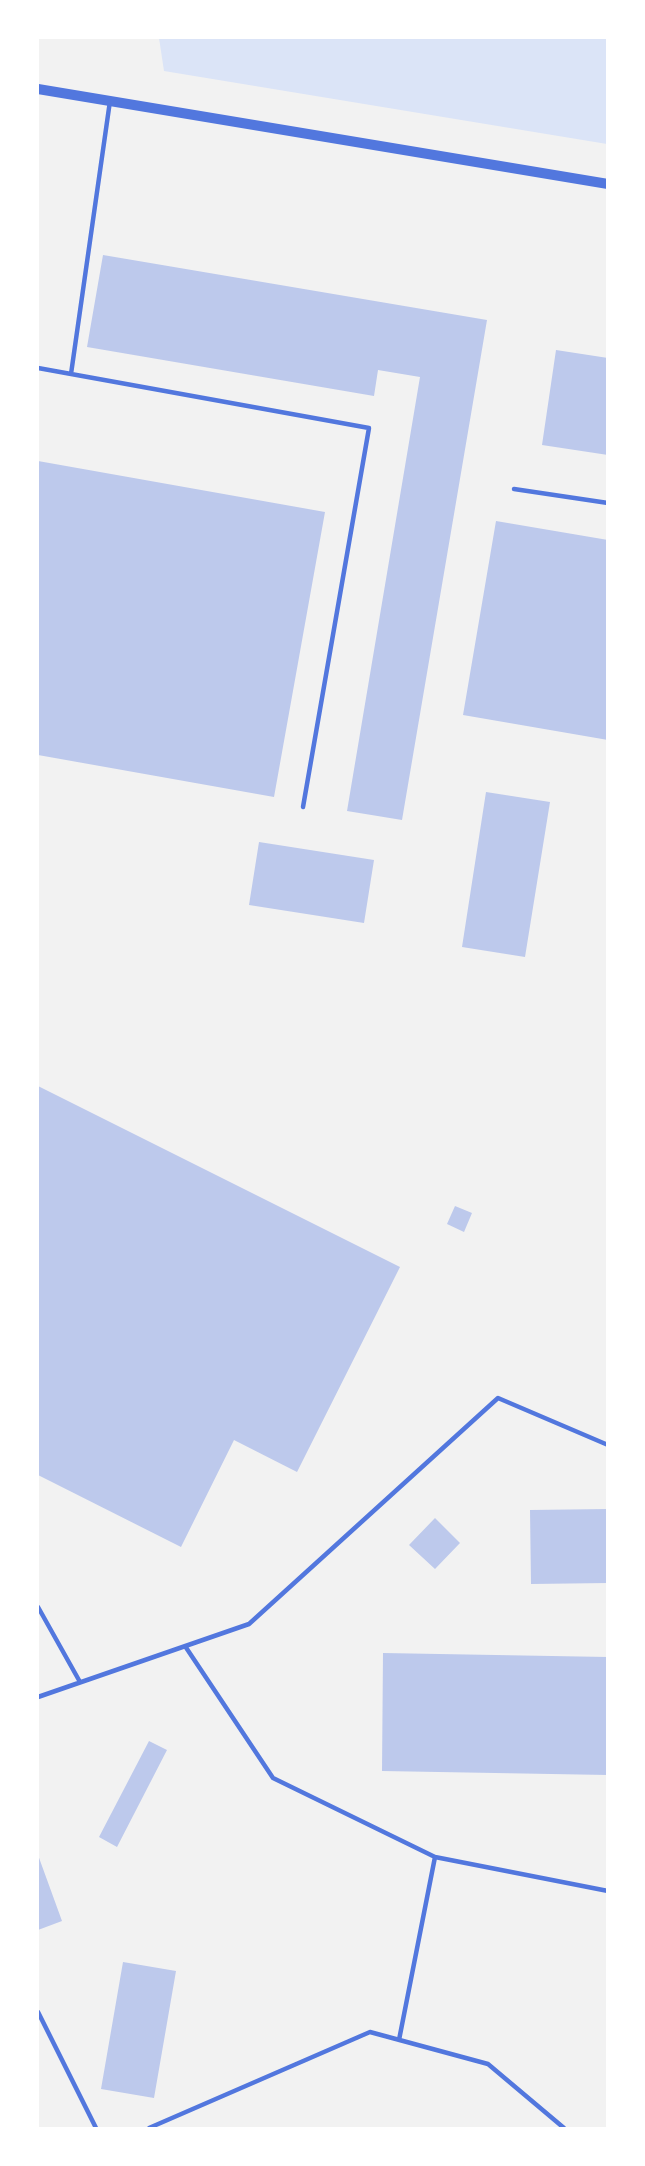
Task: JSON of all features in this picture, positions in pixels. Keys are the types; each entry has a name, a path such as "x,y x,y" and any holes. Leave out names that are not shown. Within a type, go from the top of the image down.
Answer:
{"street":[{"path":"38,89 608,184"}],"lane":[{"path":"71,374 111,101"},
{"path":"38,368 369,428 303,807"},
{"path":"514,489 608,502"},
{"path":"38,1697 249,1624 498,1398 608,1445"},
{"path":"38,1607 80,1682"},
{"path":"184,1646 273,1778 435,1857 608,1891"},
{"path":"399,2040 435,1857"},
{"path":"38,2012 96,2128"},
{"path":"148,2128 370,2032 488,2064 564,2128"}],"shaded area":[{"path":"159,38 607,38 607,144 164,71"}],"building":[{"path":"103,255 487,320 402,820 347,811 420,377 378,370 374,396 87,347"},
{"path":"556,350 608,358 608,455 542,445"},
{"path":"38,461 325,512 274,797 38,755"},
{"path":"496,521 608,540 608,740 463,715"},
{"path":"486,792 550,802 525,957 462,947"},
{"path":"259,842 374,860 364,923 249,905"},
{"path":"38,1086 400,1267 297,1472 234,1440 181,1547 38,1475"},
{"path":"455,1206 472,1213 464,1232 447,1224"},
{"path":"608,1509 608,1583 531,1584 530,1510"},
{"path":"435,1518 460,1543 435,1569 409,1545"},
{"path":"383,1653 608,1657 608,1775 382,1771"},
{"path":"149,1741 167,1750 117,1847 99,1837"},
{"path":"38,1855 62,1921 38,1930"},
{"path":"123,1962 176,1971 154,2098 101,2089"}]}
